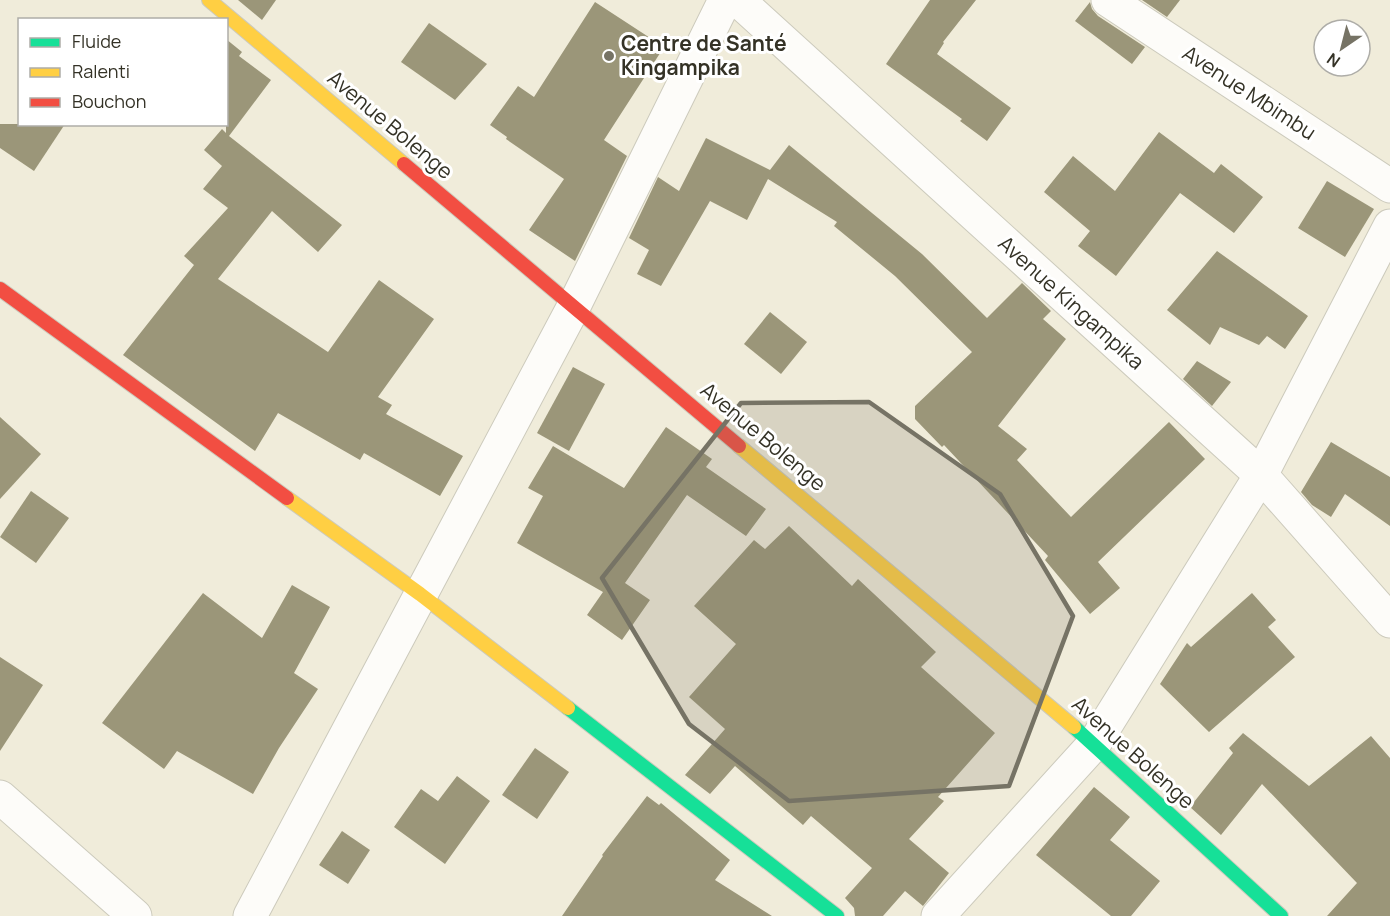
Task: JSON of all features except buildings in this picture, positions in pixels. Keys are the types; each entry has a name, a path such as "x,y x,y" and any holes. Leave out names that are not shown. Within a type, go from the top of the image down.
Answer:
{"street":[{"name":"Avenue Bolenge","path":"209,0 1095,744 1281,916"},
{"path":"250,916 574,306 725,0"},
{"name":"Avenue Kingampika","path":"738,0 1261,475 1390,621"},
{"name":"Avenue Mbimbu","path":"1108,0 1390,186"},
{"path":"938,916 1095,744 1261,475 1390,226"},
{"path":"0,290 420,594 837,916"},
{"path":"0,797 135,916"}],"highlighted area":[{"path":"869,402 1000,494 1073,616 1009,786 789,801 689,724 602,578 741,403"}],"traffic: fast":[{"path":"568,708 837,916"},
{"path":"1074,727 1281,916"}],"traffic: slow":[{"path":"209,0 404,164"},
{"path":"739,446 1074,727"},
{"path":"287,498 420,594 568,708"}],"traffic: jam":[{"path":"404,164 739,446"},
{"path":"0,289 287,498"}],"place":[{"name":"Centre de Santé Kingampika","path":"609,56"}]}
